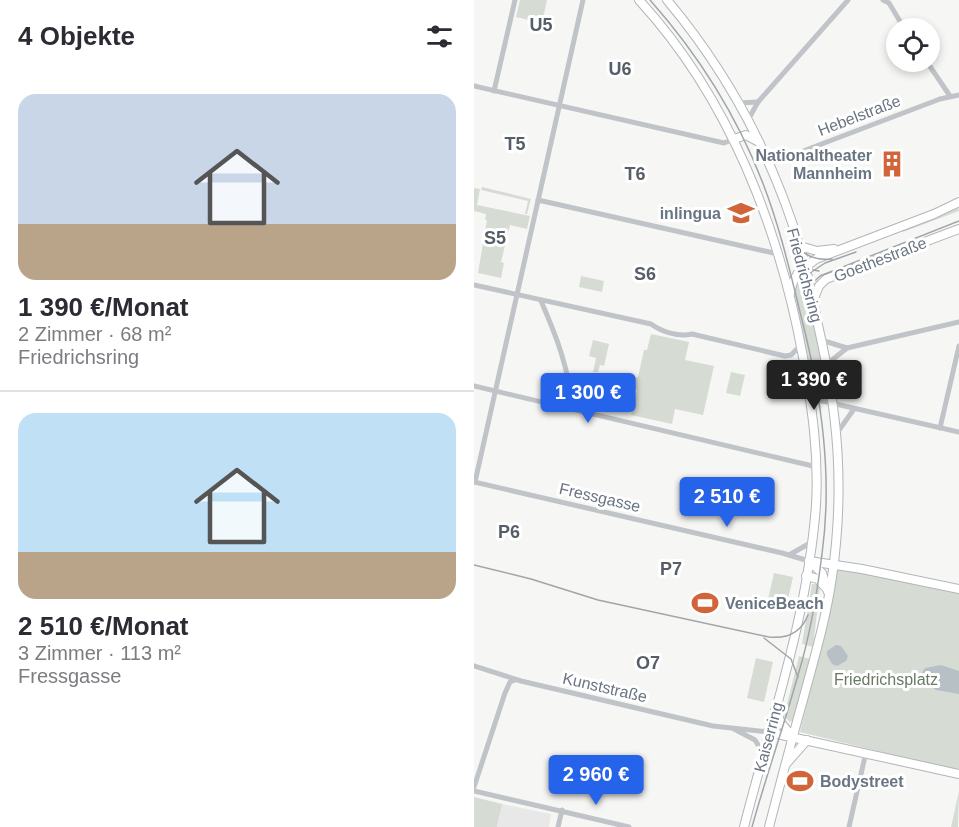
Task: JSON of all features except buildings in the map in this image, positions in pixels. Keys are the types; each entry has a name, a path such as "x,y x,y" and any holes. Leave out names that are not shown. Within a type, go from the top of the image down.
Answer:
{"main road":[{"name":"Friedrichsring","path":"639,0 684,56 709,94 734,139 761,204 790,296 810,392 815,426 817,467 812,542 792,647"},
{"name":"Friedrichsring","path":"667,0 709,56 760,143 800,246 805,266 827,364 837,433 838,496 835,549 815,653"},
{"path":"734,139 746,135 760,143"},
{"name":"Goethestraße","path":"805,266 816,259 934,214 959,202"},
{"name":"Goethestraße","path":"813,302 819,286 826,279 959,229"},
{"path":"800,246 809,250 839,250"},
{"path":"790,296 793,282 805,266"},
{"path":"835,549 852,567"},
{"path":"809,561 852,567 959,590"},
{"path":"809,561 820,569 828,593"},
{"path":"806,576 833,564"},
{"path":"806,576 818,579 828,593"},
{"name":"Kaiserring","path":"744,827 792,647"},
{"name":"Kaiserring","path":"769,827 815,653"},
{"path":"775,709 781,723 793,737"},
{"path":"768,732 959,774"},
{"path":"786,765 807,740"}],"street":[{"path":"494,91 515,0"},
{"path":"474,482 583,0"},
{"path":"748,120 758,102 848,0"},
{"path":"888,1 898,18"},
{"path":"934,72 950,96"},
{"path":"474,86 724,143 734,139"},
{"name":"Hebelstraße","path":"769,164 950,96 959,95"},
{"path":"738,103 758,102"},
{"path":"538,200 778,254"},
{"path":"474,285 651,324 658,330 684,336 692,334 785,356 791,355 801,345"},
{"path":"541,301 559,342 572,409"},
{"path":"827,364 847,348 959,322"},
{"path":"821,340 847,348"},
{"path":"940,428 959,346"},
{"path":"474,386 817,467"},
{"path":"810,392 818,400 959,432"},
{"path":"837,433 854,409"},
{"name":"Fressgasse","path":"474,482 809,561"},
{"path":"789,555 812,542"},
{"name":"Kunststraße","path":"474,666 498,672 515,680 713,726 768,732"},
{"path":"515,680 507,687 497,713 474,789 629,827"},
{"name":"Kunststraße","path":"732,728 754,740 763,753"},
{"path":"849,827 866,752"},
{"path":"558,827 562,810"}],"shaded area":[{"path":"836,645 841,646 848,656 846,661 837,666 832,664 827,655 827,651"},
{"path":"941,665 959,671 959,694 936,690 922,680 925,668"},
{"path":"502,804 551,814 549,827 497,827"}],"green space":[{"path":"520,0 547,0 542,23 516,17"},
{"path":"482,187 531,199 527,214 525,214 528,201 481,190"},
{"path":"474,188 480,189 477,205 530,216 527,229 510,225 501,262 504,263 501,278 478,273 487,220 485,220 486,214 474,211"},
{"path":"958,207 959,211 903,232 902,230"},
{"path":"803,273 828,395 825,398 816,395 795,295 796,284"},
{"path":"581,276 604,281 602,292 579,287"},
{"path":"651,334 689,342 685,360 714,366 703,415 675,409 672,424 631,415 637,390 621,386 623,380 638,377 644,350 647,350"},
{"path":"593,340 609,344 604,366 600,365 598,372 593,372 596,358 589,356"},
{"path":"731,372 745,375 740,396 726,393"},
{"name":"Friedrichsplatz","path":"838,568 959,594 959,771 800,732"},
{"path":"774,573 793,577 785,612 766,608"},
{"path":"812,584 818,584 820,587 813,647 802,644"},
{"path":"799,656 810,659 793,720 790,722 784,716"},
{"path":"756,658 773,662 764,702 747,698"},
{"path":"959,791 958,827 951,827"},
{"path":"474,797 502,804 497,827 474,827"}],"tram line":[{"path":"650,0 684,41 714,85 728,108 762,181 784,248 808,345 823,434 825,524 813,615 787,713 752,827"},
{"path":"807,314 808,293 820,276 959,221"},
{"path":"791,240 809,256 832,259"},
{"path":"789,246 800,263 819,271"},
{"path":"810,273 825,263 856,252"},
{"path":"474,565 531,579 598,600 769,637 793,634 802,626 808,615"},
{"path":"764,638 791,659 798,677"}],"place":[{"name":"Nationaltheater Mannheim","path":"892,164"},
{"name":"inlingua","path":"741,213"},
{"name":"VeniceBeach","path":"705,603"},
{"name":"Bodystreet","path":"800,781"}],"district":[{"name":"U5","path":"541,25"},
{"name":"U6","path":"620,69"},
{"name":"T5","path":"515,144"},
{"name":"T6","path":"635,174"},
{"name":"S5","path":"495,238"},
{"name":"S6","path":"645,274"},
{"name":"P6","path":"509,532"},
{"name":"P7","path":"671,569"},
{"name":"O7","path":"648,663"}]}
